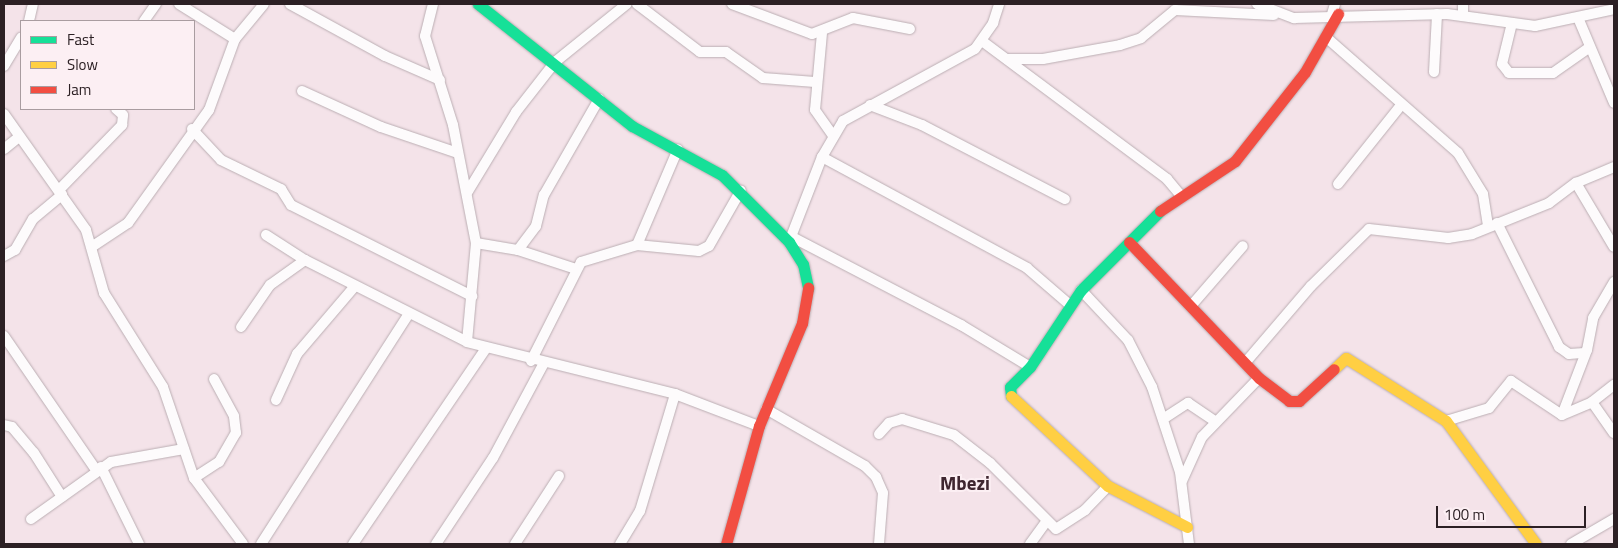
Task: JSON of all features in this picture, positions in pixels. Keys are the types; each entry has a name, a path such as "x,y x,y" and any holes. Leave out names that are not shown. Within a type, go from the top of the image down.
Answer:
{"street":[{"path":"30,20 33,4"},
{"path":"145,20 156,4"},
{"path":"179,4 235,39"},
{"path":"93,246 128,223 192,129 215,99 235,39 264,4"},
{"path":"290,4 384,56 440,80"},
{"path":"433,4 425,36 440,80 458,153 476,244 466,342"},
{"path":"478,4 555,62 640,131 678,149 741,190 790,239 803,264 808,290 802,323 759,426 726,544"},
{"path":"466,193 516,112 555,62 627,4"},
{"path":"637,4 700,52 726,52 763,78 815,82"},
{"path":"732,4 799,32 822,33 853,18 910,29"},
{"path":"790,239 822,157 832,136 843,122 870,105 942,70 982,41 999,4"},
{"path":"1257,4 1279,15"},
{"path":"1463,4 1463,16"},
{"path":"1007,59 1043,59 1120,45 1141,38 1175,10 1279,15 1294,18 1335,11 1437,14 1535,26 1578,20 1608,8"},
{"path":"1187,527 1108,486 1012,400 1010,387 1030,367 1082,290 1159,211 1182,197 1244,151 1327,38 1335,11"},
{"path":"1434,72 1437,14"},
{"path":"1578,20 1614,103"},
{"path":"1512,23 1502,64 1509,73 1553,73 1590,47"},
{"path":"822,33 815,82 815,110 832,136"},
{"path":"1327,38 1466,165 1483,194 1493,225 1559,347 1569,354 1586,353"},
{"path":"4,66 20,40"},
{"path":"982,41 1167,179 1182,197"},
{"path":"302,91 381,127 458,153"},
{"path":"518,250 536,226 544,196 599,99"},
{"path":"870,105 904,116 1065,199"},
{"path":"1338,184 1401,105"},
{"path":"4,256 15,250 33,219 61,193 122,125 122,115 117,110"},
{"path":"4,114 61,193 93,246 107,299 163,387 177,417 184,449 194,478 243,544"},
{"path":"192,129 221,160 281,189 291,205 472,296"},
{"path":"4,149 19,137"},
{"path":"636,245 678,149"},
{"path":"822,157 1033,272 1070,306"},
{"path":"1246,363 1311,286 1369,229 1448,238 1493,225 1549,202 1576,183 1614,167"},
{"path":"1576,183 1614,247"},
{"path":"531,361 576,269 588,257 636,245 684,252 709,246 741,190"},
{"path":"266,235 305,260 408,315 485,350 675,394 759,426"},
{"path":"790,239 961,325 1030,367"},
{"path":"1129,242 1259,378 1289,400 1299,401 1346,358 1446,421 1536,544"},
{"path":"476,244 518,250 576,269"},
{"path":"1192,306 1243,246"},
{"path":"242,327 270,285 305,260"},
{"path":"1562,415 1586,353 1593,318 1614,282"},
{"path":"276,400 297,354 356,286"},
{"path":"1082,290 1128,340 1145,371 1163,419 1182,481 1189,544"},
{"path":"261,544 408,315"},
{"path":"4,336 99,469 139,544"},
{"path":"353,544 485,350"},
{"path":"436,544 493,458 544,363"},
{"path":"194,478 219,462 236,433 234,416 214,378"},
{"path":"1182,481 1196,446 1215,421 1259,378"},
{"path":"1446,421 1489,408 1511,381 1562,415"},
{"path":"1562,415 1592,402 1614,385"},
{"path":"620,544 640,511 675,394"},
{"path":"1592,402 1614,433"},
{"path":"1163,419 1188,403 1215,421"},
{"path":"766,409 850,457 876,477 883,493 880,544"},
{"path":"879,434 889,423 902,419 954,435 990,463 1046,522 1059,529 1108,486"},
{"path":"4,425 12,427 34,453 62,498"},
{"path":"31,519 99,469 124,458 184,449"},
{"path":"515,544 559,476"},
{"path":"1571,544 1614,519"},
{"path":"1030,544 1046,522"}],"traffic: fast":[{"path":"478,4 632,126 722,175 789,242 803,264 808,288"},
{"path":"1011,396 1010,387 1030,367 1081,290 1160,211"}],"traffic: slow":[{"path":"1334,369 1346,358 1446,421 1536,544"},
{"path":"1011,396 1108,486 1187,527"}],"traffic: jam":[{"path":"1160,211 1235,161 1305,72 1338,14"},
{"path":"1129,242 1259,378 1289,401 1299,401 1334,369"},
{"path":"726,544 759,426 802,323 808,288"}],"district":[{"name":"Mbezi","path":"965,483"}]}
